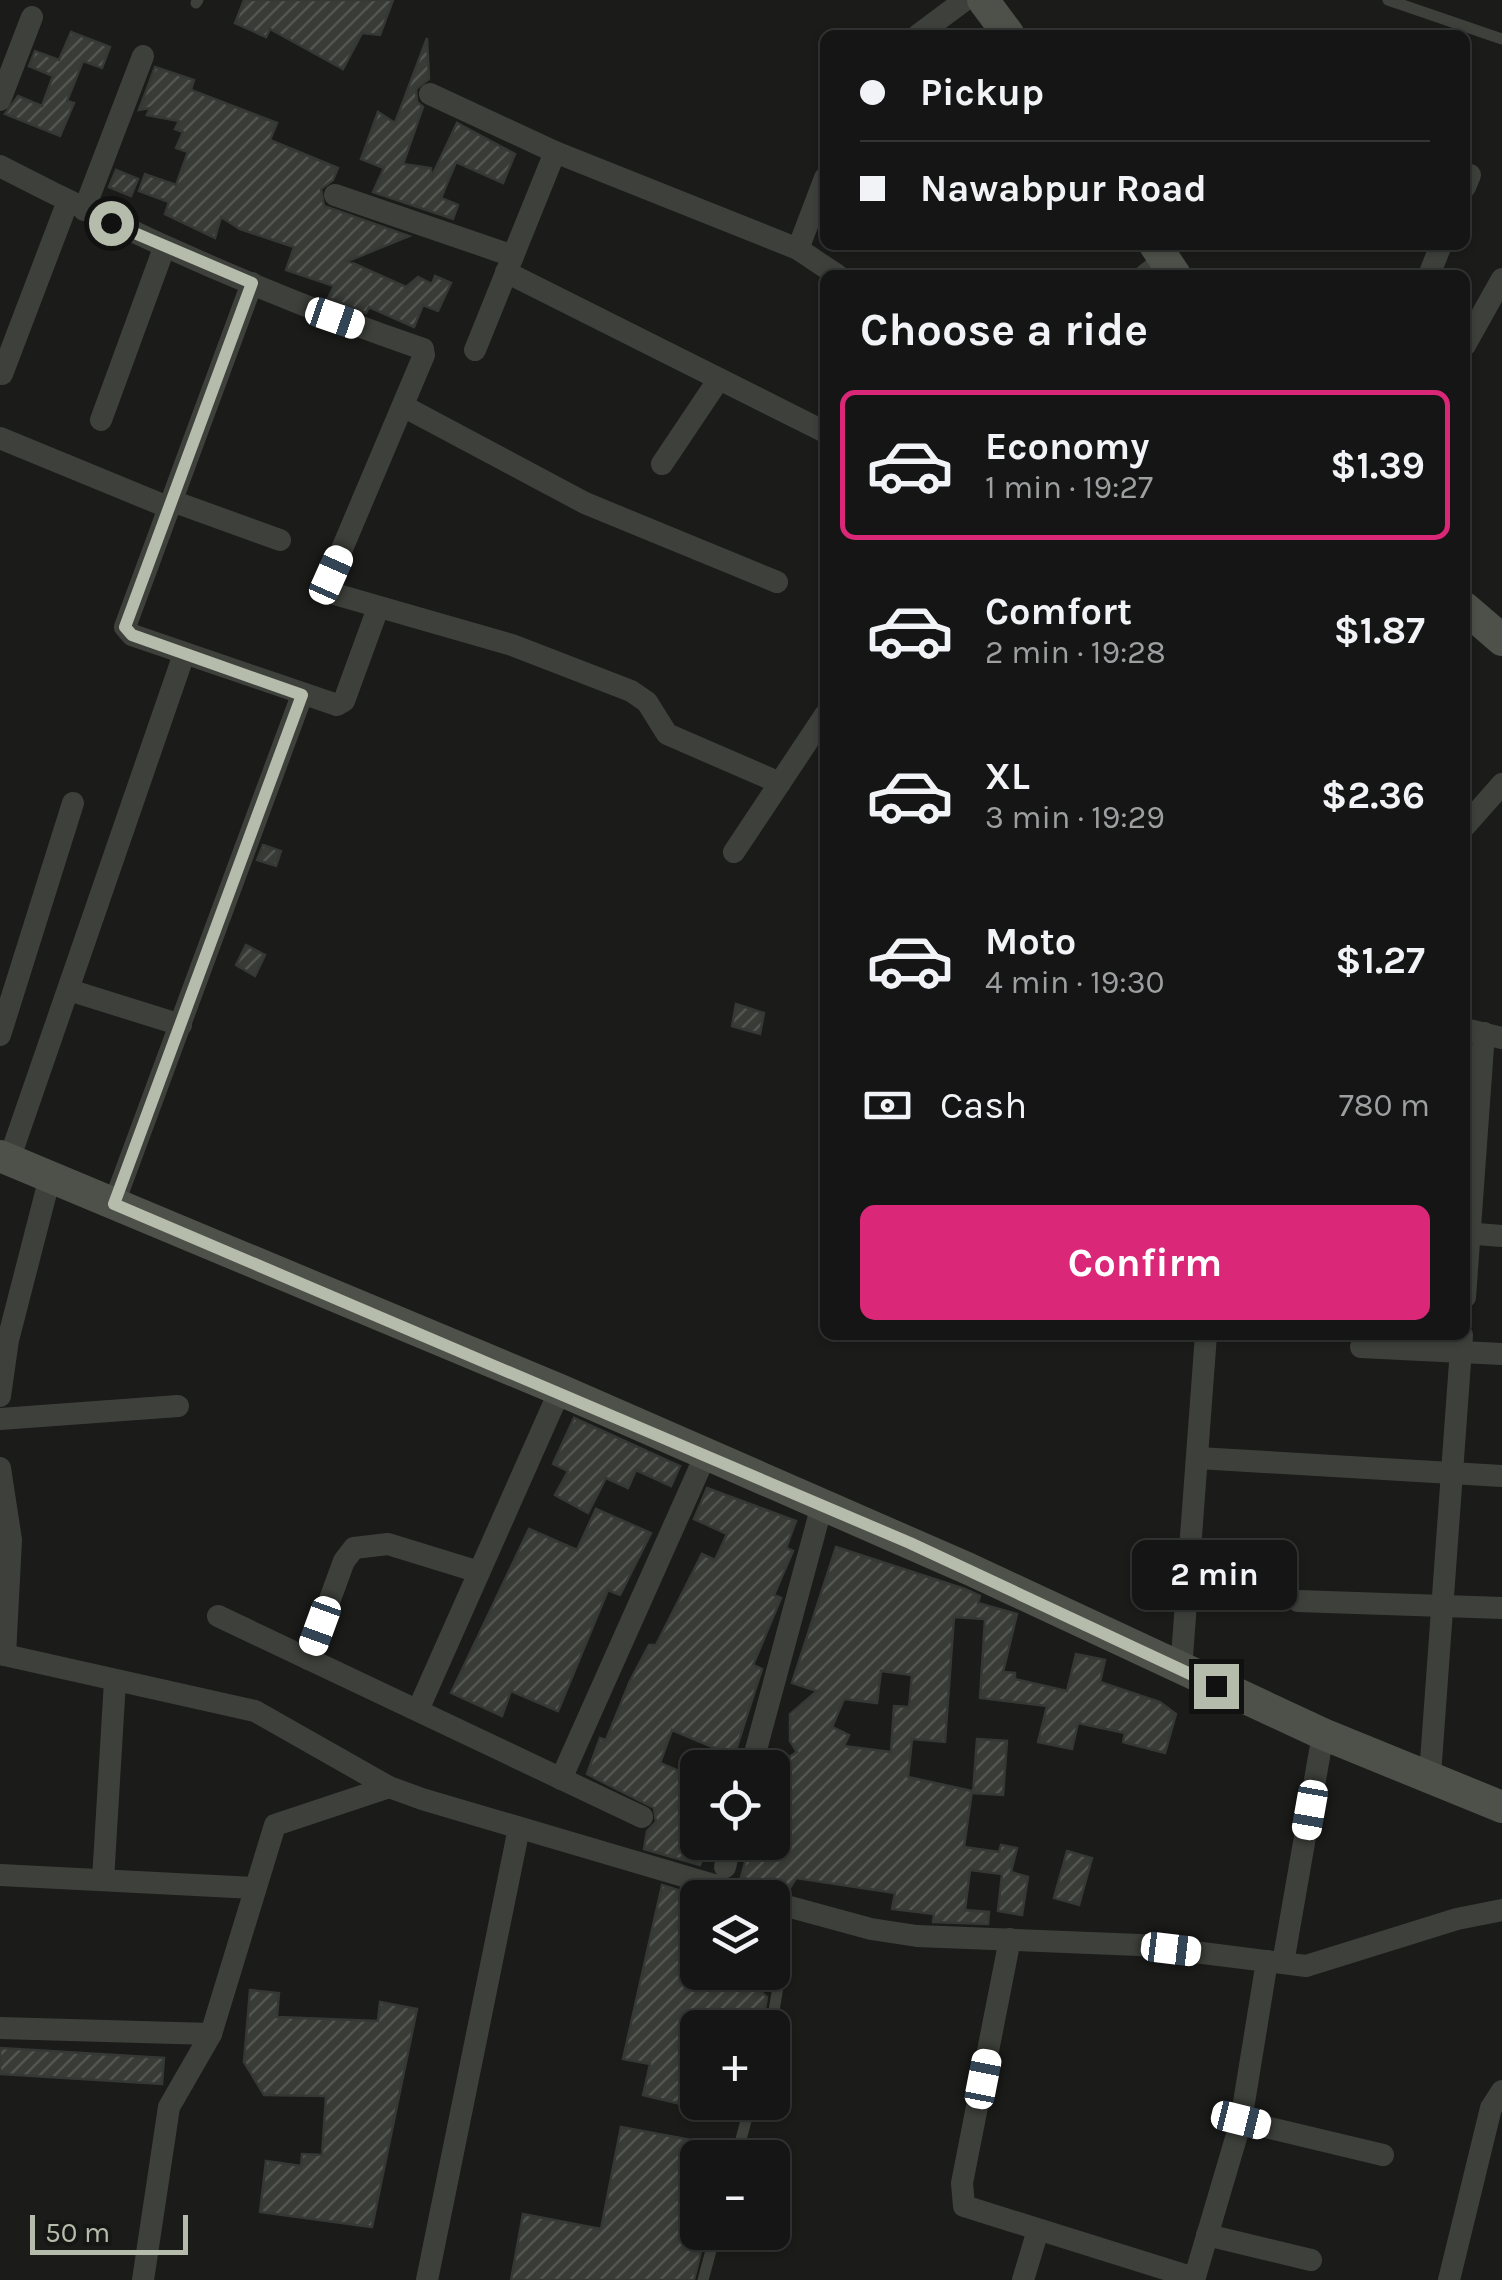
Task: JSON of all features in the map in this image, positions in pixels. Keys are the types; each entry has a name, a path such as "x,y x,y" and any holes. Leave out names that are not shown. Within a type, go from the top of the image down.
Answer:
{"street":[{"path":"925,30 965,0"},
{"path":"983,0 1005,30"},
{"path":"0,100 32,16"},
{"path":"2,374 143,56"},
{"path":"430,94 555,152 798,248 831,270"},
{"path":"475,350 555,152"},
{"path":"0,166 164,248 335,318 423,349 328,587 340,598 512,645 631,691 647,702 668,734 780,783"},
{"path":"798,248 820,191"},
{"path":"336,195 510,264 820,429"},
{"path":"101,420 164,248"},
{"path":"1470,337 1502,279"},
{"path":"252,283 125,627 132,635 328,704 344,701 378,608"},
{"path":"662,464 718,378"},
{"path":"403,406 491,457 585,502 776,582"},
{"path":"0,438 171,505 280,540"},
{"path":"1470,612 1502,640"},
{"path":"184,654 69,990 5,1158 560,1390 1323,1734 1502,1807"},
{"path":"114,1204 302,695"},
{"path":"734,852 820,731"},
{"path":"1470,820 1502,784"},
{"path":"0,1035 72,803"},
{"path":"69,990 181,1025"},
{"path":"1470,1198 1484,1033"},
{"path":"0,1396 8,1340 50,1177"},
{"path":"1470,1233 1502,1236"},
{"path":"1181,1670 1206,1340"},
{"path":"1362,1347 1462,1344 1502,1354"},
{"path":"1430,1775 1462,1344"},
{"path":"418,1710 560,1390"},
{"path":"0,1420 178,1406"},
{"path":"560,1778 706,1454"},
{"path":"1198,1458 1502,1476"},
{"path":"0,1468 11,1540 3,1655 255,1711 389,1787 696,1880"},
{"path":"756,1750 822,1505"},
{"path":"308,1658 344,1561 354,1548 388,1544 479,1572"},
{"path":"1298,1601 1502,1608"},
{"path":"218,1616 642,1817"},
{"path":"104,1880 115,1681"},
{"path":"1010,1940 960,2199 973,2212 1194,2279 1241,2120 1323,1734"},
{"path":"143,2280 169,2106 212,2034 275,1825 389,1787"},
{"path":"427,2280 518,1828"},
{"path":"724,1867 726,1860"},
{"path":"0,1875 254,1888"},
{"path":"790,1908 871,1929 1138,1945 1275,1962 1333,1961 1372,1944 1502,1910"},
{"path":"0,2028 212,2034"},
{"path":"1450,2280 1491,2108 1502,2090"},
{"path":"1241,2120 1383,2155"},
{"path":"1023,2280 1038,2230"},
{"path":"1207,2235 1311,2260"}],"lane":[{"path":"1388,0 1502,39"},
{"path":"703,2280 711,2250"}],"building":[{"path":"244,0 393,0 380,35 362,33 343,69 270,29 266,37 235,23"},
{"path":"71,32 110,47 102,68 83,61 67,101 74,103 60,136 5,114 18,96 42,106 53,76 29,66 35,51 59,60"},
{"path":"427,38 429,79 416,89 417,102 423,107 403,164 431,168 431,178 457,123 515,154 503,183 456,162 441,198 458,205 453,219 373,192 384,168 361,159 378,112 395,123"},
{"path":"155,67 194,80 191,90 277,123 270,140 338,168 333,180 321,189 324,206 409,236 348,261 406,287 418,277 432,284 435,276 451,283 438,311 423,305 414,327 369,307 366,313 328,298 334,286 286,270 294,247 240,229 221,217 215,238 165,214 169,202 139,191 145,174 176,185 188,152 176,148 183,132 175,129 179,121 147,115 150,108 139,110"},
{"path":"116,170 138,179 131,196 109,187"},
{"path":"263,845 281,851 276,866 257,860"},
{"path":"246,945 265,955 255,976 236,965"},
{"path":"736,1004 764,1013 760,1034 732,1026"},
{"path":"574,1418 680,1466 671,1486 636,1470 628,1488 606,1478 588,1513 555,1495 568,1471 553,1464"},
{"path":"707,1488 796,1521 786,1548 793,1551 774,1595 781,1598 753,1665 762,1669 736,1750 720,1750 672,1730 660,1763 680,1771 680,1859 644,1849 647,1831 656,1822 654,1808 587,1774 600,1738 606,1740 630,1681 649,1645 656,1645 702,1554 715,1560 727,1534 694,1519"},
{"path":"596,1509 651,1533 620,1595 608,1590 558,1711 511,1691 502,1716 451,1693 529,1529 577,1550"},
{"path":"836,1547 965,1589 980,1596 978,1603 1017,1614 1003,1672 1015,1673 1015,1679 1067,1691 1076,1654 1105,1660 1100,1682 1160,1702 1176,1714 1165,1753 1123,1742 1125,1733 1078,1723 1072,1749 1038,1742 1047,1706 980,1698 985,1619 954,1617 945,1742 912,1739 908,1777 972,1791 964,1847 999,1852 1001,1845 1017,1848 1011,1872 1028,1877 1022,1915 998,1911 1002,1874 970,1870 965,1910 989,1912 988,1924 933,1922 934,1914 892,1909 895,1893 796,1878 790,1888 790,1880 741,1877 746,1860 790,1860 790,1756 797,1752 790,1741 790,1714 817,1691 792,1683","holes":["881,1671 912,1675 909,1707 894,1706 891,1752 844,1746 849,1735 832,1727 844,1699 877,1703"]},
{"path":"977,1739 1007,1741 1003,1795 973,1793"},
{"path":"1067,1851 1092,1858 1079,1905 1054,1898"},
{"path":"662,1885 680,1891 680,1990 759,1990 767,1997 765,2010 680,2010 680,2104 643,2095 650,2064 623,2059"},
{"path":"250,1990 279,1993 277,2017 378,2021 380,2002 417,2009 372,2227 260,2212 266,2161 301,2166 302,2154 322,2155 326,2096 264,2095 244,2062"},
{"path":"0,2048 164,2058 162,2084 0,2074"},
{"path":"621,2127 691,2140 680,2140 680,2250 701,2250 694,2280 511,2280 523,2214 601,2229"}],"route":[{"path":"111,223 252,283 125,627 132,635 302,695 114,1204 560,1390 910,1543 1216,1686"}]}
